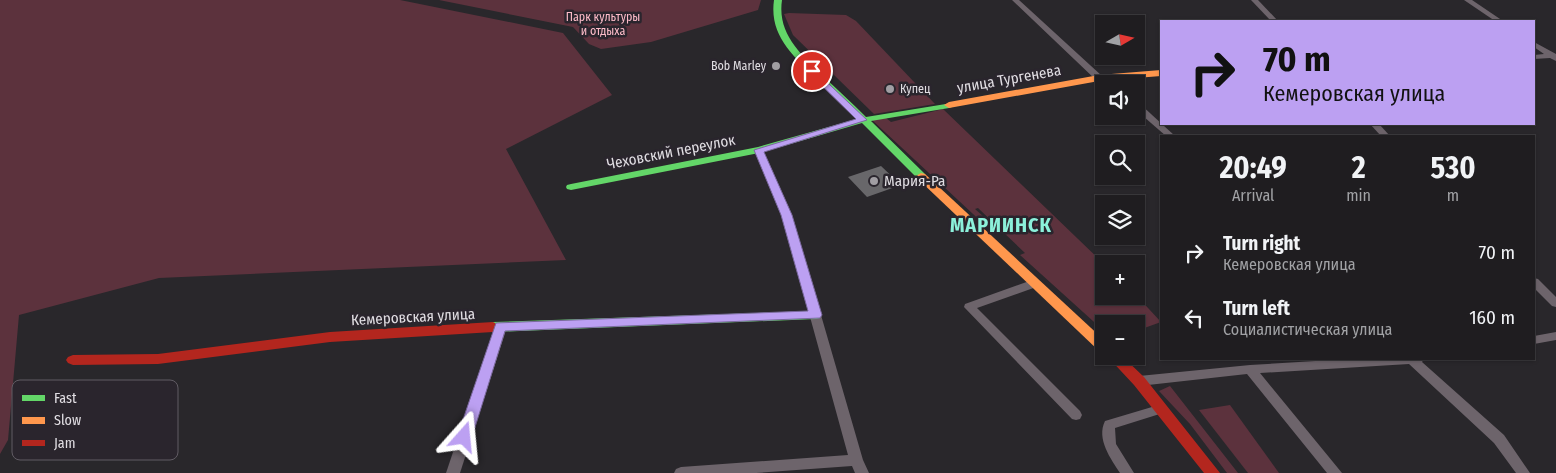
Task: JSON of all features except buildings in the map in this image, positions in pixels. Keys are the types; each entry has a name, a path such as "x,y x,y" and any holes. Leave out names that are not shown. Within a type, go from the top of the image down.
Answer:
{"street":[{"path":"778,0 776,18 780,34 792,50 863,120 1095,339"},
{"path":"1016,0 1096,75"},
{"path":"1254,0 1275,20"},
{"path":"1467,0 1497,20"},
{"path":"1535,45 1555,57"},
{"path":"1535,57 1555,57"},
{"name":"улица Тургенева","path":"1145,75 1160,74"},
{"name":"улица Тургенева","path":"863,120 1095,79"},
{"path":"1145,113 1169,135"},
{"name":"Чеховский переулок","path":"571,187 759,150 863,120"},
{"path":"1375,125 1385,135"},
{"path":"759,150 787,215 856,460 862,473"},
{"path":"1035,282 969,307 1076,415"},
{"path":"1535,283 1556,303"},
{"name":"Кемеровская улица","path":"73,360 158,359 330,337 500,327 816,315"},
{"path":"453,473 500,327"},
{"path":"1535,340 1556,336"},
{"path":"1139,381 1250,369 1398,360"},
{"path":"1415,360 1499,439 1523,473"},
{"path":"1122,365 1139,381 1213,473"},
{"path":"1250,369 1335,473"},
{"path":"1127,473 1110,445 1109,425 1162,409"},
{"path":"680,473 856,460"}],"green space":[{"path":"0,0 400,0 563,33 612,95 506,149 566,260 159,278 19,315 8,440 0,454"},
{"name":"Парк культуры и отдыха","path":"439,0 761,0 758,10 651,42 601,49 589,44 573,27"},
{"path":"784,14 846,15 856,21 935,104 874,114 793,35"},
{"path":"943,109 1095,255 1095,305 1145,305 1160,322 1145,328 1145,315 1095,315 1095,323 1020,255 1025,253 978,208 975,209 993,225 987,227 872,120 886,118 891,122"},
{"path":"1170,386 1238,473 1227,473 1190,424 1159,391"},
{"path":"1230,405 1279,473 1248,473 1199,410"}],"traffic: fast":[{"path":"778,0 777,14 779,26 792,50 921,176"},
{"path":"571,187 759,150 863,120 949,105"},
{"path":"493,327 816,315"}],"traffic: slow":[{"path":"949,105 1099,78 1160,73"},
{"path":"921,176 1095,340"}],"traffic: jam":[{"path":"73,360 158,359 330,337 493,327"},
{"path":"1122,365 1139,381 1213,473"}],"place":[{"name":"Bob Marley","path":"776,66"},
{"name":"Купец","path":"890,89"},
{"name":"Мария-Ра","path":"874,181"}],"district":[{"name":"МАРИИНСК","path":"1001,225"}],"route":[{"path":"464,437 500,327 816,315 787,215 759,150 863,120 812,71"}]}
